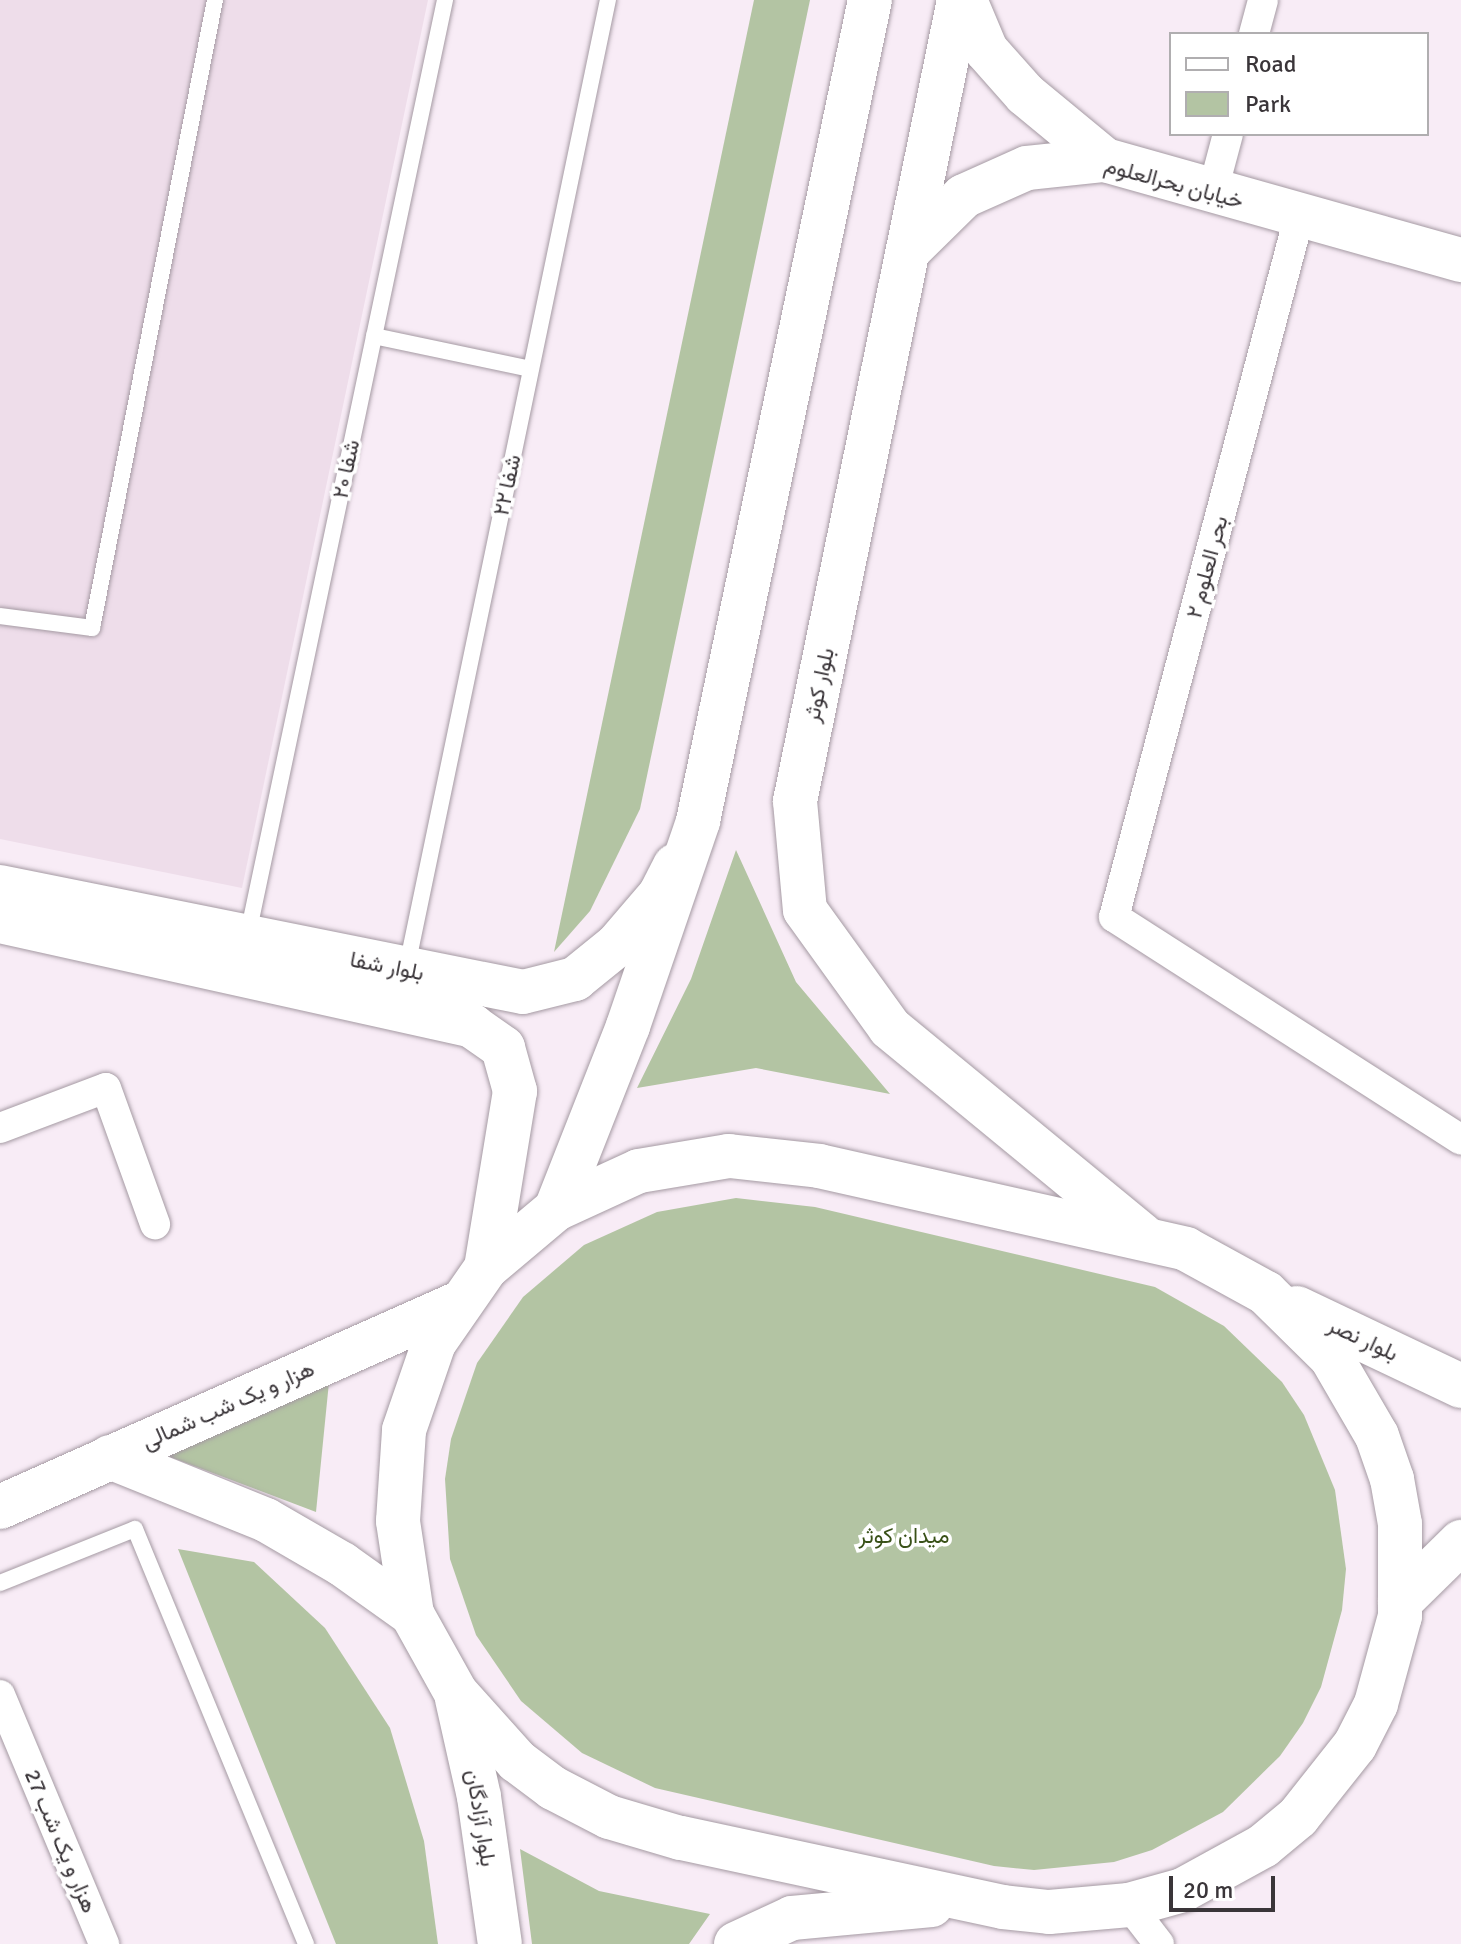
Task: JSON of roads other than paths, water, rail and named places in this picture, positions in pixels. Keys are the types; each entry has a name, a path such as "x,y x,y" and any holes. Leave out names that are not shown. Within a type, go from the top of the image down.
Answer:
{"main road":[{"path":"556,1209 628,1026 698,821 870,0"},
{"path":"962,0 986,50 1025,94 1105,160"},
{"name":"بلوار کوثر","path":"962,0 795,801 805,910 890,1028 1142,1235"},
{"name":"خیابان بحرالعلوم","path":"909,250 964,196 1014,173 1105,160 1212,194 1461,260"},
{"name":"بلوار شفا","path":"0,887 523,992 575,979 617,945 660,895 698,821"},
{"name":"بلوار شفا","path":"0,921 472,1026 483,1033 503,1048 515,1091 486,1268"},
{"path":"729,1156 774,1158 1142,1235 1186,1249 1266,1293 1331,1357 1377,1436 1400,1524 1400,1602 1392,1658 1376,1704 1355,1745 1319,1794 1263,1846 1225,1871 1183,1890 1129,1905 1049,1912 976,1901 680,1838 609,1817 553,1788 517,1761 456,1693 412,1614 398,1521 404,1430 428,1357 457,1304 486,1268 556,1209 623,1177 668,1164 729,1156"},
{"name":"بلوار نصر","path":"1266,1293 1461,1386"},
{"name":"هزار و یک شب شمالی","path":"0,1507 457,1304"},
{"path":"110,1457 266,1520 342,1564 412,1614"},
{"path":"1400,1602 1461,1542"},
{"name":"بلوار آزادگان","path":"456,1693 479,1797 500,1944"},
{"path":"736,1944 792,1918 976,1901"}],"street":[{"path":"1255,32 1263,0"},
{"path":"1212,194 1227,136"},
{"name":"بحر العلوم ۲","path":"1299,217 1114,917 1461,1140"},
{"path":"0,1128 106,1088 155,1224"},
{"name":"هزار و یک شب 27","path":"0,1695 104,1944"},
{"path":"1129,1905 1159,1944"}],"lane":[{"path":"0,616 92,628 215,0"},
{"name":"شفا ۲۰","path":"247,938 445,0"},
{"name":"شفا ۲۲","path":"407,970 608,0"},
{"path":"374,336 531,369"},
{"path":"0,1583 135,1529 306,1944"}],"park label":[{"name":"میدان کوثر","path":"904,1536"}]}
